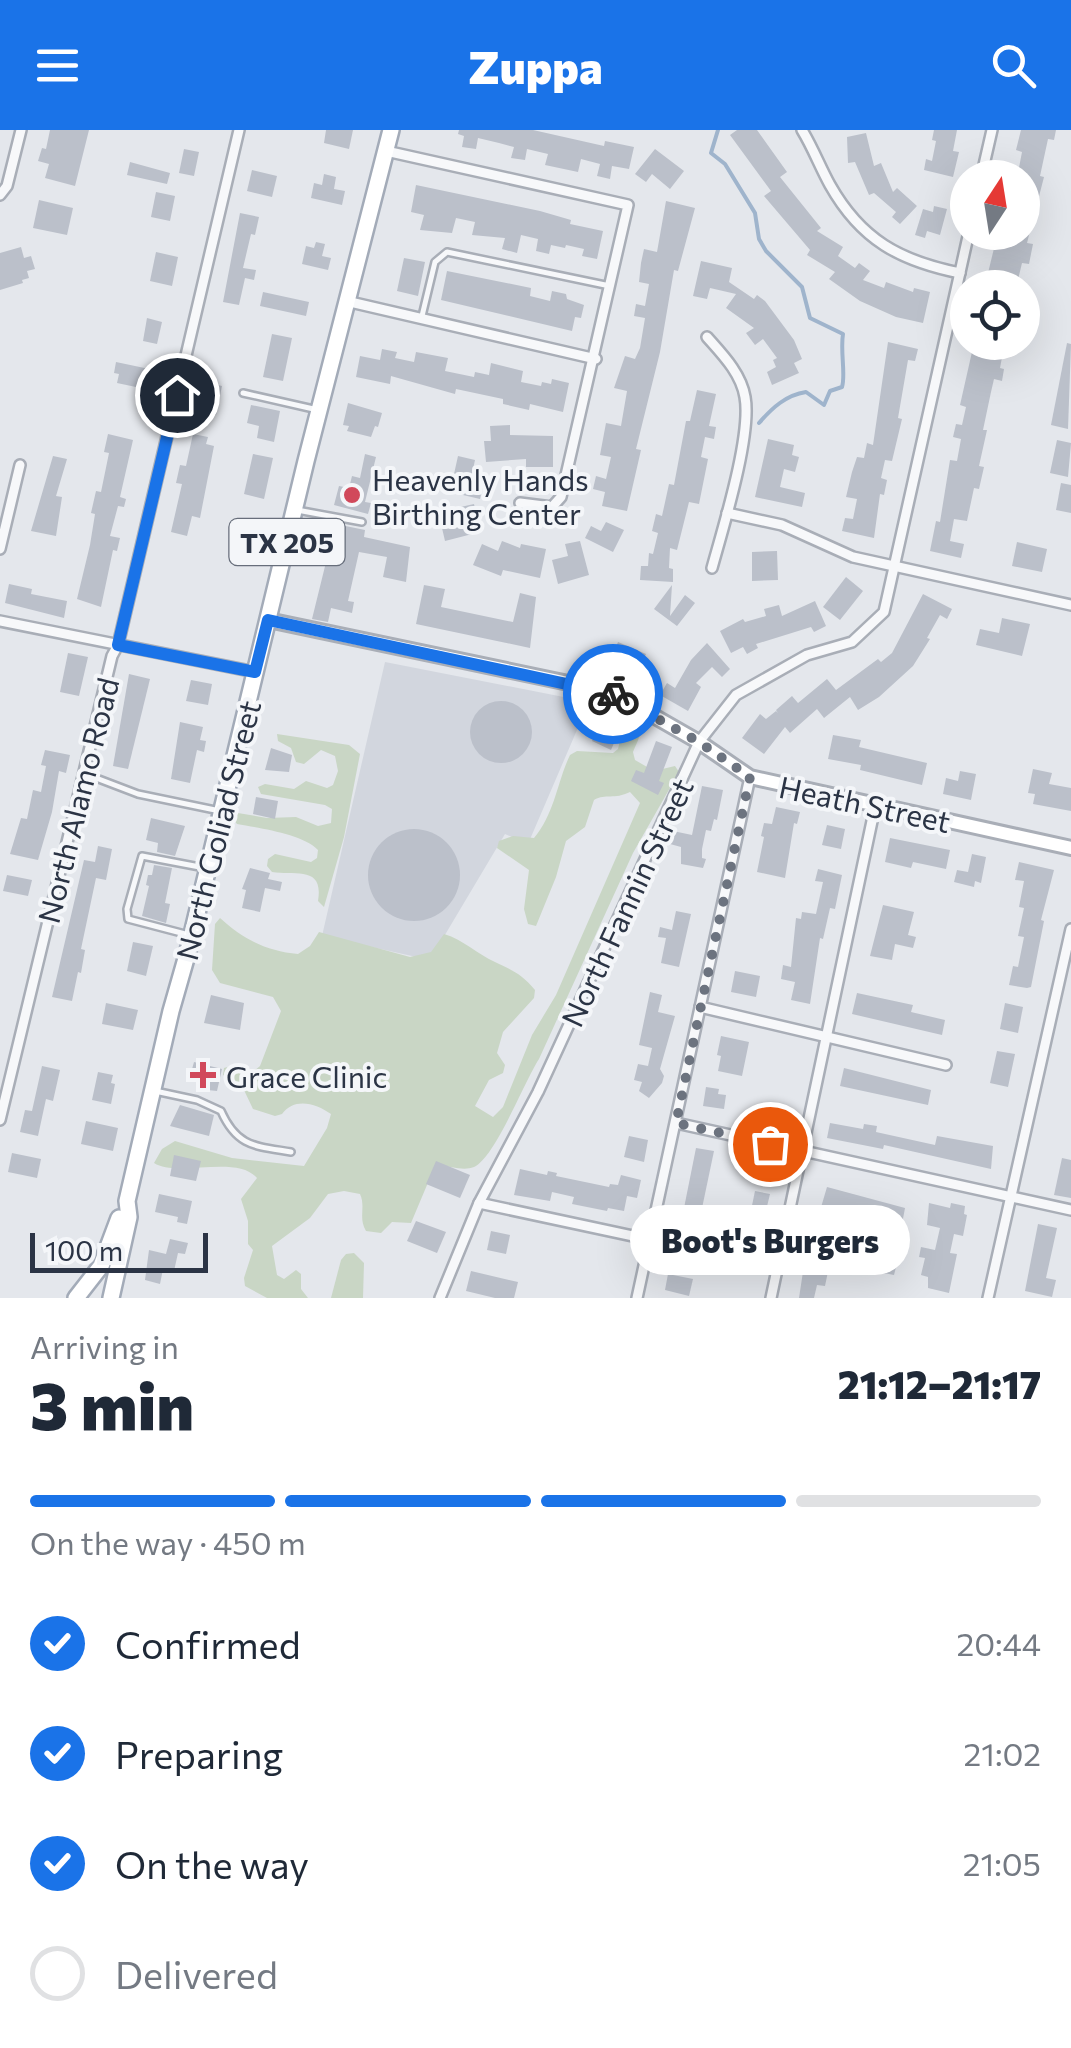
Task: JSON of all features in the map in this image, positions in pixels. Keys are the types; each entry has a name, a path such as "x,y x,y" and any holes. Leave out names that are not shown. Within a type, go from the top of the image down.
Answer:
{"main road":[{"name":"North Goliad Street","path":"111,1298 128,1217 127,1201 152,1091 318,410 391,130"},
{"name":"TX 205","path":"76,1298 108,1254 127,1201"}],"street":[{"path":"0,195 7,186 21,130"},
{"name":"North Alamo Road","path":"0,1120 112,656 118,645 239,130"},
{"path":"802,130 833,191 860,228 908,260 950,270"},
{"path":"986,160 992,130"},
{"path":"386,152 628,205 562,497 552,506 520,503"},
{"path":"346,302 596,359"},
{"name":"North Fannin Street","path":"440,1298 478,1204 538,1092 699,742 736,695 807,656 852,642 884,612 950,319"},
{"path":"706,337 732,368 745,397 745,421 712,568"},
{"path":"0,549 20,465"},
{"path":"727,513 782,525 853,557 1071,605"},
{"name":"Heath Street","path":"268,620 597,688 699,742 750,777 1071,848"},
{"path":"0,621 255,672"},
{"path":"638,1298 750,777"},
{"path":"771,1298 876,807"},
{"path":"988,1298 1071,929"},
{"path":"700,1008 946,1065"},
{"path":"676,1123 1071,1210"},
{"path":"478,1204 777,1267"}],"lane":[{"path":"422,319 435,262 447,252 611,286"},
{"path":"243,394 318,410"},
{"path":"294,510 362,522"},
{"path":"84,773 138,794 222,812"},
{"path":"192,936 128,919 129,898 142,856 208,869"},
{"path":"152,1091 197,1100 221,1111 229,1130 247,1144 291,1152"}],"shaded area":[{"path":"385,662 589,702 528,844 505,834 430,960 322,936"}],"green space":[{"path":"621,706 640,721 633,752 635,760 654,771 675,766 679,772 633,853 539,1059 491,1150 474,1167 435,1166 411,1223 392,1222 381,1233 366,1231 360,1194 328,1194 310,1218 272,1246 277,1275 284,1279 296,1270 301,1274 301,1289 308,1298 267,1298 245,1286 253,1250 248,1244 248,1221 241,1199 257,1178 236,1168 177,1168 154,1163 162,1149 175,1141 232,1158 304,1166 331,1114 305,1104 293,1105 275,1116 253,1109 243,1088 223,1075 224,1068 231,1066 254,1071 260,1066 281,1011 273,997 220,983 212,970 215,924 220,918 256,943 298,954 310,946 319,932 410,957 431,952 444,934 516,973 535,990 534,998 503,1032 497,1053 505,1065 503,1073 489,1080 475,1106 493,1117 503,1107 532,1035 556,995 640,803 630,792 594,800 585,827 566,841 536,926 528,924 524,909 529,870 497,848 499,841 513,836 534,838 551,808 570,755 577,751 613,753 618,749 623,727 613,707"},
{"path":"277,734 349,745 360,754 344,837 324,907 318,901 317,882 312,877 272,872 267,866 268,859 275,854 311,862 317,858 318,850 292,836 237,824 232,818 238,813 296,817 318,826 331,823 332,809 325,805 261,794 258,787 265,784 294,789 306,781 327,788 333,785 338,771 335,756 321,750 304,764 296,762 291,748 278,741"},
{"path":"354,1253 364,1263 363,1298 331,1298 341,1260"}],"building":[{"path":"50,130 89,130 75,186 45,178 49,164 38,161 42,148 46,149"},
{"path":"326,130 353,130 349,149 324,143"},
{"path":"459,130 533,130 604,146 605,141 634,147 629,169 612,166 610,179 597,176 600,164 581,159 578,172 545,165 548,154 527,149 525,160 511,158 514,147 478,138 476,149 462,147 464,136 458,134"},
{"path":"737,130 757,130 787,172 780,177 821,228 817,231 843,247 838,256 855,268 859,263 870,271 863,280 884,288 886,282 913,292 914,288 930,292 923,323 896,317 860,301 829,279 835,272 807,255 810,250 764,196 771,191 730,135"},
{"path":"934,130 957,130 953,151 959,152 957,160 950,160 950,176 924,170 926,159 932,161 936,141 932,140"},
{"path":"1021,130 1056,130 1054,140 1048,139 1040,176 1040,160 1020,160 1022,152 1016,150"},
{"path":"866,133 874,166 881,163 893,192 897,188 917,206 900,224 892,217 896,212 874,193 869,195 855,162 848,163 847,137"},
{"path":"184,149 199,152 194,176 179,173"},
{"path":"655,149 684,171 670,189 652,174 646,182 635,174"},
{"path":"130,162 170,173 167,184 127,175"},
{"path":"252,170 277,176 272,197 247,191"},
{"path":"324,174 336,177 334,189 345,191 342,205 311,198 314,183 322,185"},
{"path":"416,185 540,211 571,220 570,224 603,231 597,259 582,256 584,249 566,245 551,245 549,254 536,251 538,239 521,235 517,253 502,249 505,238 472,235 475,222 456,218 452,233 420,230 424,215 411,212"},
{"path":"156,192 175,196 170,221 151,217"},
{"path":"39,200 73,208 67,235 33,228"},
{"path":"666,201 695,208 678,271 674,270 660,352 636,449 641,450 627,511 602,506 605,492 593,489 596,476 606,479 611,457 600,455 606,423 621,426 627,391 614,388 625,356 635,359 640,348 645,318 634,316 636,304 645,306 649,284 639,282 641,263 644,249 657,252"},
{"path":"934,206 947,209 940,235 927,231 925,238 915,235 923,209 933,212"},
{"path":"240,213 259,217 243,268 256,270 254,280 245,278 239,305 223,302"},
{"path":"316,242 325,244 322,256 331,258 328,270 302,264 306,246 314,248"},
{"path":"21,247 24,258 31,256 35,269 27,271 29,278 23,283 0,290 0,253"},
{"path":"994,250 1032,250 1029,264 1022,263 1020,270 989,270"},
{"path":"156,252 178,257 172,286 150,281"},
{"path":"404,258 425,262 418,296 397,291"},
{"path":"701,261 732,268 729,282 754,299 757,295 765,301 794,340 802,359 794,363 799,373 772,385 767,372 776,367 773,360 777,358 763,339 755,345 746,333 754,328 726,308 736,294 710,288 707,299 693,296"},
{"path":"447,271 531,288 530,296 550,301 552,291 566,294 567,299 584,305 581,318 575,317 572,331 441,300"},
{"path":"263,292 309,302 306,316 260,306"},
{"path":"147,318 162,322 157,344 143,341"},
{"path":"272,334 292,338 283,381 263,377"},
{"path":"888,342 918,349 915,361 908,360 898,418 902,419 892,461 885,460 881,478 887,480 884,495 880,494 874,538 842,531 845,518 853,519 857,499 846,497 857,457 864,458 867,443 873,445"},
{"path":"1067,343 1071,344 1068,429 1051,425"},
{"path":"382,349 397,352 395,358 414,362 416,352 448,358 445,371 474,377 475,372 489,375 491,363 523,371 521,382 541,386 542,382 551,384 552,379 569,383 563,412 530,404 529,410 503,404 503,399 456,389 455,394 391,376 390,384 356,377 360,356 380,360"},
{"path":"970,360 1002,360 1002,381 994,379 983,430 987,430 979,466 984,467 979,489 974,488 967,521 954,519 950,541 964,544 961,558 930,551 936,521 940,522 950,460 957,461 961,439 953,437 956,424 962,425 966,407 960,405"},
{"path":"116,362 154,370 150,390 117,383"},
{"path":"204,382 222,386 216,415 198,411"},
{"path":"697,390 716,394 709,426 716,427 714,439 705,437 701,457 708,459 699,504 689,502 677,550 670,548 673,582 640,580 641,566 648,566 649,553 653,554 658,533 652,531 656,514 662,516 669,484 674,485 686,421 690,421"},
{"path":"348,403 382,413 371,437 347,431 349,426 343,425"},
{"path":"251,405 280,411 274,442 257,438 259,426 247,423"},
{"path":"510,425 510,435 553,436 553,467 526,467 526,459 486,462 484,441 491,441 490,426"},
{"path":"108,434 133,440 120,497 126,499 124,507 118,506 110,536 120,538 117,551 113,550 101,607 77,599 90,545 95,514 91,513 96,491 101,492 109,453 104,452"},
{"path":"193,434 208,437 206,444 214,446 200,518 192,516 187,536 171,532 182,484 176,483 180,465 186,466"},
{"path":"768,439 794,445 792,455 799,457 795,472 784,469 780,487 805,493 802,507 755,497"},
{"path":"1057,440 1071,443 1068,477 1050,473"},
{"path":"253,454 273,458 264,499 244,494"},
{"name":"Heavenly Hands Birthing Center","path":"365,454 376,457 365,502 371,503 368,514 334,505 339,486 349,488 352,476 360,478"},
{"path":"53,456 67,459 56,496 62,497 56,536 31,531"},
{"path":"458,456 475,460 470,483 483,486 480,499 450,492"},
{"path":"1061,483 1071,485 1071,513 1056,510"},
{"path":"474,504 480,532 445,541 442,528 451,526 447,510"},
{"path":"606,522 624,530 613,552 585,538 591,526 601,531"},
{"path":"331,523 365,530 364,537 410,547 406,582 383,577 387,557 359,552 348,601 354,602 352,613 331,608 328,622 312,619 330,546 326,545"},
{"path":"502,541 520,548 521,544 546,549 540,578 503,570 501,576 473,565 482,544 498,551"},
{"path":"580,541 589,575 558,584 552,560 568,556 565,544"},
{"path":"1017,542 1047,549 1042,572 1012,566"},
{"path":"777,551 778,580 752,581 752,552"},
{"path":"846,577 863,591 840,620 823,607"},
{"path":"9,584 32,589 31,594 67,601 64,618 5,603"},
{"path":"424,585 445,589 441,607 513,622 520,593 536,597 530,648 416,624"},
{"path":"672,585 670,616 685,595 695,603 677,626 654,609"},
{"path":"923,594 952,609 947,619 940,615 913,666 879,697 858,710 850,697 824,718 817,709 790,733 785,727 764,754 742,738 760,714 766,719 778,713 776,710 792,696 798,703 827,679 836,690 878,659 881,662 892,653"},
{"path":"815,601 826,626 756,644 758,648 747,654 743,647 731,653 720,631 743,619 745,622 766,616 764,609 779,605 782,616"},
{"path":"1002,618 1030,624 1022,656 976,645 980,629 999,633"},
{"path":"618,642 646,654 637,673 610,661"},
{"path":"707,643 730,669 722,677 712,667 696,683 701,687 688,711 660,695 667,683 675,688 691,660"},
{"path":"68,653 88,657 79,696 60,692"},
{"path":"129,674 150,679 128,769 113,766"},
{"path":"191,680 212,684 208,705 186,701"},
{"path":"501,701 523,710 532,732 523,754 501,763 479,754 470,732 479,710"},
{"path":"598,720 620,729 611,750 592,741"},
{"path":"180,722 203,727 200,740 206,741 204,752 197,750 190,783 171,779"},
{"path":"833,735 861,740 859,747 927,763 922,785 860,770 861,765 828,759"},
{"path":"656,741 672,747 658,795 631,781 636,770 644,773"},
{"path":"271,748 292,755 289,772 265,770"},
{"path":"45,750 70,755 66,773 59,771 38,860 10,854 21,818 27,819 33,790 41,792"},
{"path":"1033,769 1052,773 1049,784 1071,788 1071,811 1033,804 1035,794 1028,793"},
{"path":"960,771 976,774 971,800 943,794 946,778 958,781"},
{"path":"702,786 723,790 717,820 714,819 711,831 706,830 703,868 681,864 681,847 670,844 673,831 692,835"},
{"path":"256,797 278,801 275,819 253,814"},
{"path":"776,807 800,812 797,824 794,823 785,878 757,872 764,823 772,824"},
{"path":"151,818 185,826 175,856 157,852 158,843 146,840"},
{"path":"827,825 845,829 841,849 822,845"},
{"path":"414,829 432,832 447,842 457,857 457,893 447,908 432,918 414,921 396,918 381,908 371,893 368,875 371,857 381,842 396,832"},
{"path":"890,838 950,850 946,869 913,862 911,868 885,862"},
{"path":"98,846 112,849 106,880 96,878 81,949 85,950 81,973 78,972 72,1001 52,997 84,860 95,862"},
{"path":"972,854 986,857 981,883 975,881 974,887 954,882 957,870 968,872"},
{"path":"1019,862 1054,870 1041,920 1044,921 1031,987 1027,988 1009,985 1013,966 1018,967 1024,937 1018,936 1024,908 1019,907 1024,881 1015,880"},
{"path":"154,865 172,868 165,903 170,904 166,923 142,916 148,875 152,875"},
{"path":"250,868 270,873 268,879 282,882 280,891 265,888 260,912 242,908 246,890 242,889"},
{"path":"818,869 842,875 835,909 830,908 823,939 820,938 810,1004 791,1000 795,982 781,979 783,965 791,967 796,918 801,919 802,912 816,914 823,882 815,881"},
{"path":"7,875 32,880 28,896 3,891"},
{"path":"883,905 914,912 908,935 916,937 913,948 895,944 892,960 870,956"},
{"path":"676,911 691,914 679,967 661,963 666,938 658,937 660,927 672,930"},
{"path":"133,942 153,946 146,976 127,971"},
{"path":"735,971 760,976 756,997 731,992"},
{"path":"650,992 662,995 658,1012 675,1016 660,1069 662,1083 649,1098 639,1091 642,1082 634,1080 638,1064 648,1066 652,1048 639,1045"},
{"path":"857,993 913,1005 911,1012 945,1020 942,1035 852,1014"},
{"path":"211,995 244,1003 240,1030 204,1023"},
{"path":"106,1003 138,1010 133,1030 102,1024"},
{"path":"1005,1003 1023,1007 1018,1033 1000,1029"},
{"path":"721,1036 749,1042 742,1076 718,1071"},
{"path":"997,1051 1015,1054 1008,1087 990,1083"},
{"name":"Grace Clinic","path":"194,1062 222,1069 217,1091 198,1089 200,1082 189,1080"},
{"path":"42,1066 60,1070 53,1101 46,1099 38,1136 20,1132 25,1110 32,1111"},
{"path":"844,1068 931,1090 928,1105 840,1086"},
{"path":"98,1072 113,1075 111,1104 92,1100"},
{"path":"706,1087 726,1095 724,1109 703,1106"},
{"path":"180,1105 214,1115 209,1136 170,1126"},
{"path":"86,1121 118,1128 113,1151 81,1144"},
{"path":"830,1123 863,1129 864,1124 877,1126 876,1132 935,1145 937,1136 993,1146 991,1169 884,1145 883,1149 827,1138"},
{"path":"629,1136 648,1140 644,1162 624,1157"},
{"path":"696,1148 714,1151 697,1232 680,1228"},
{"path":"12,1153 41,1159 37,1178 8,1172"},
{"path":"174,1155 201,1161 196,1181 170,1176"},
{"path":"1062,1158 1071,1160 1071,1198 1054,1195"},
{"path":"436,1161 470,1175 460,1198 426,1184"},
{"path":"520,1169 547,1175 548,1171 609,1187 618,1185 621,1175 641,1180 637,1198 627,1196 624,1211 607,1211 572,1204 574,1197 552,1192 550,1201 514,1195"},
{"path":"827,1187 905,1208 902,1224 845,1211 841,1259 831,1257 825,1286 817,1285 814,1298 799,1298 804,1265"},
{"path":"755,1191 770,1194 763,1223 749,1220"},
{"path":"159,1194 192,1201 187,1224 177,1222 178,1217 155,1212"},
{"path":"929,1203 950,1208 951,1203 965,1206 967,1215 963,1236 954,1234 950,1253 957,1254 949,1293 928,1288 928,1277 921,1275 925,1258 919,1257 921,1247 935,1250 940,1228 927,1225"},
{"path":"416,1221 446,1232 437,1253 407,1241"},
{"path":"1038,1224 1057,1228 1046,1278 1056,1280 1052,1297 1025,1291"},
{"path":"491,1231 510,1235 506,1254 487,1250"},
{"path":"170,1239 188,1243 185,1254 178,1253 174,1271 163,1269 160,1284 145,1280 149,1250 166,1254"},
{"path":"870,1257 897,1263 894,1275 868,1270"},
{"path":"471,1271 518,1282 514,1298 466,1291"},
{"path":"668,1274 693,1279 689,1296 665,1290"}],"waterway":[{"path":"718,130 711,153 725,164 755,213 759,239 766,251 802,287 810,318 843,334 842,387 830,391 824,405 806,392 792,396 759,423"}],"way so far":[{"path":"613,694 699,742 750,777 676,1123 770,1144"}],"place":[{"name":"Heavenly Hands Birthing Center","path":"352,495"},
{"name":"Grace Clinic","path":"203,1075"},
{"name":"Boot's Burgers","path":"770,1144"}],"route":[{"path":"177,395 118,645 255,672 268,620 613,694"}]}
